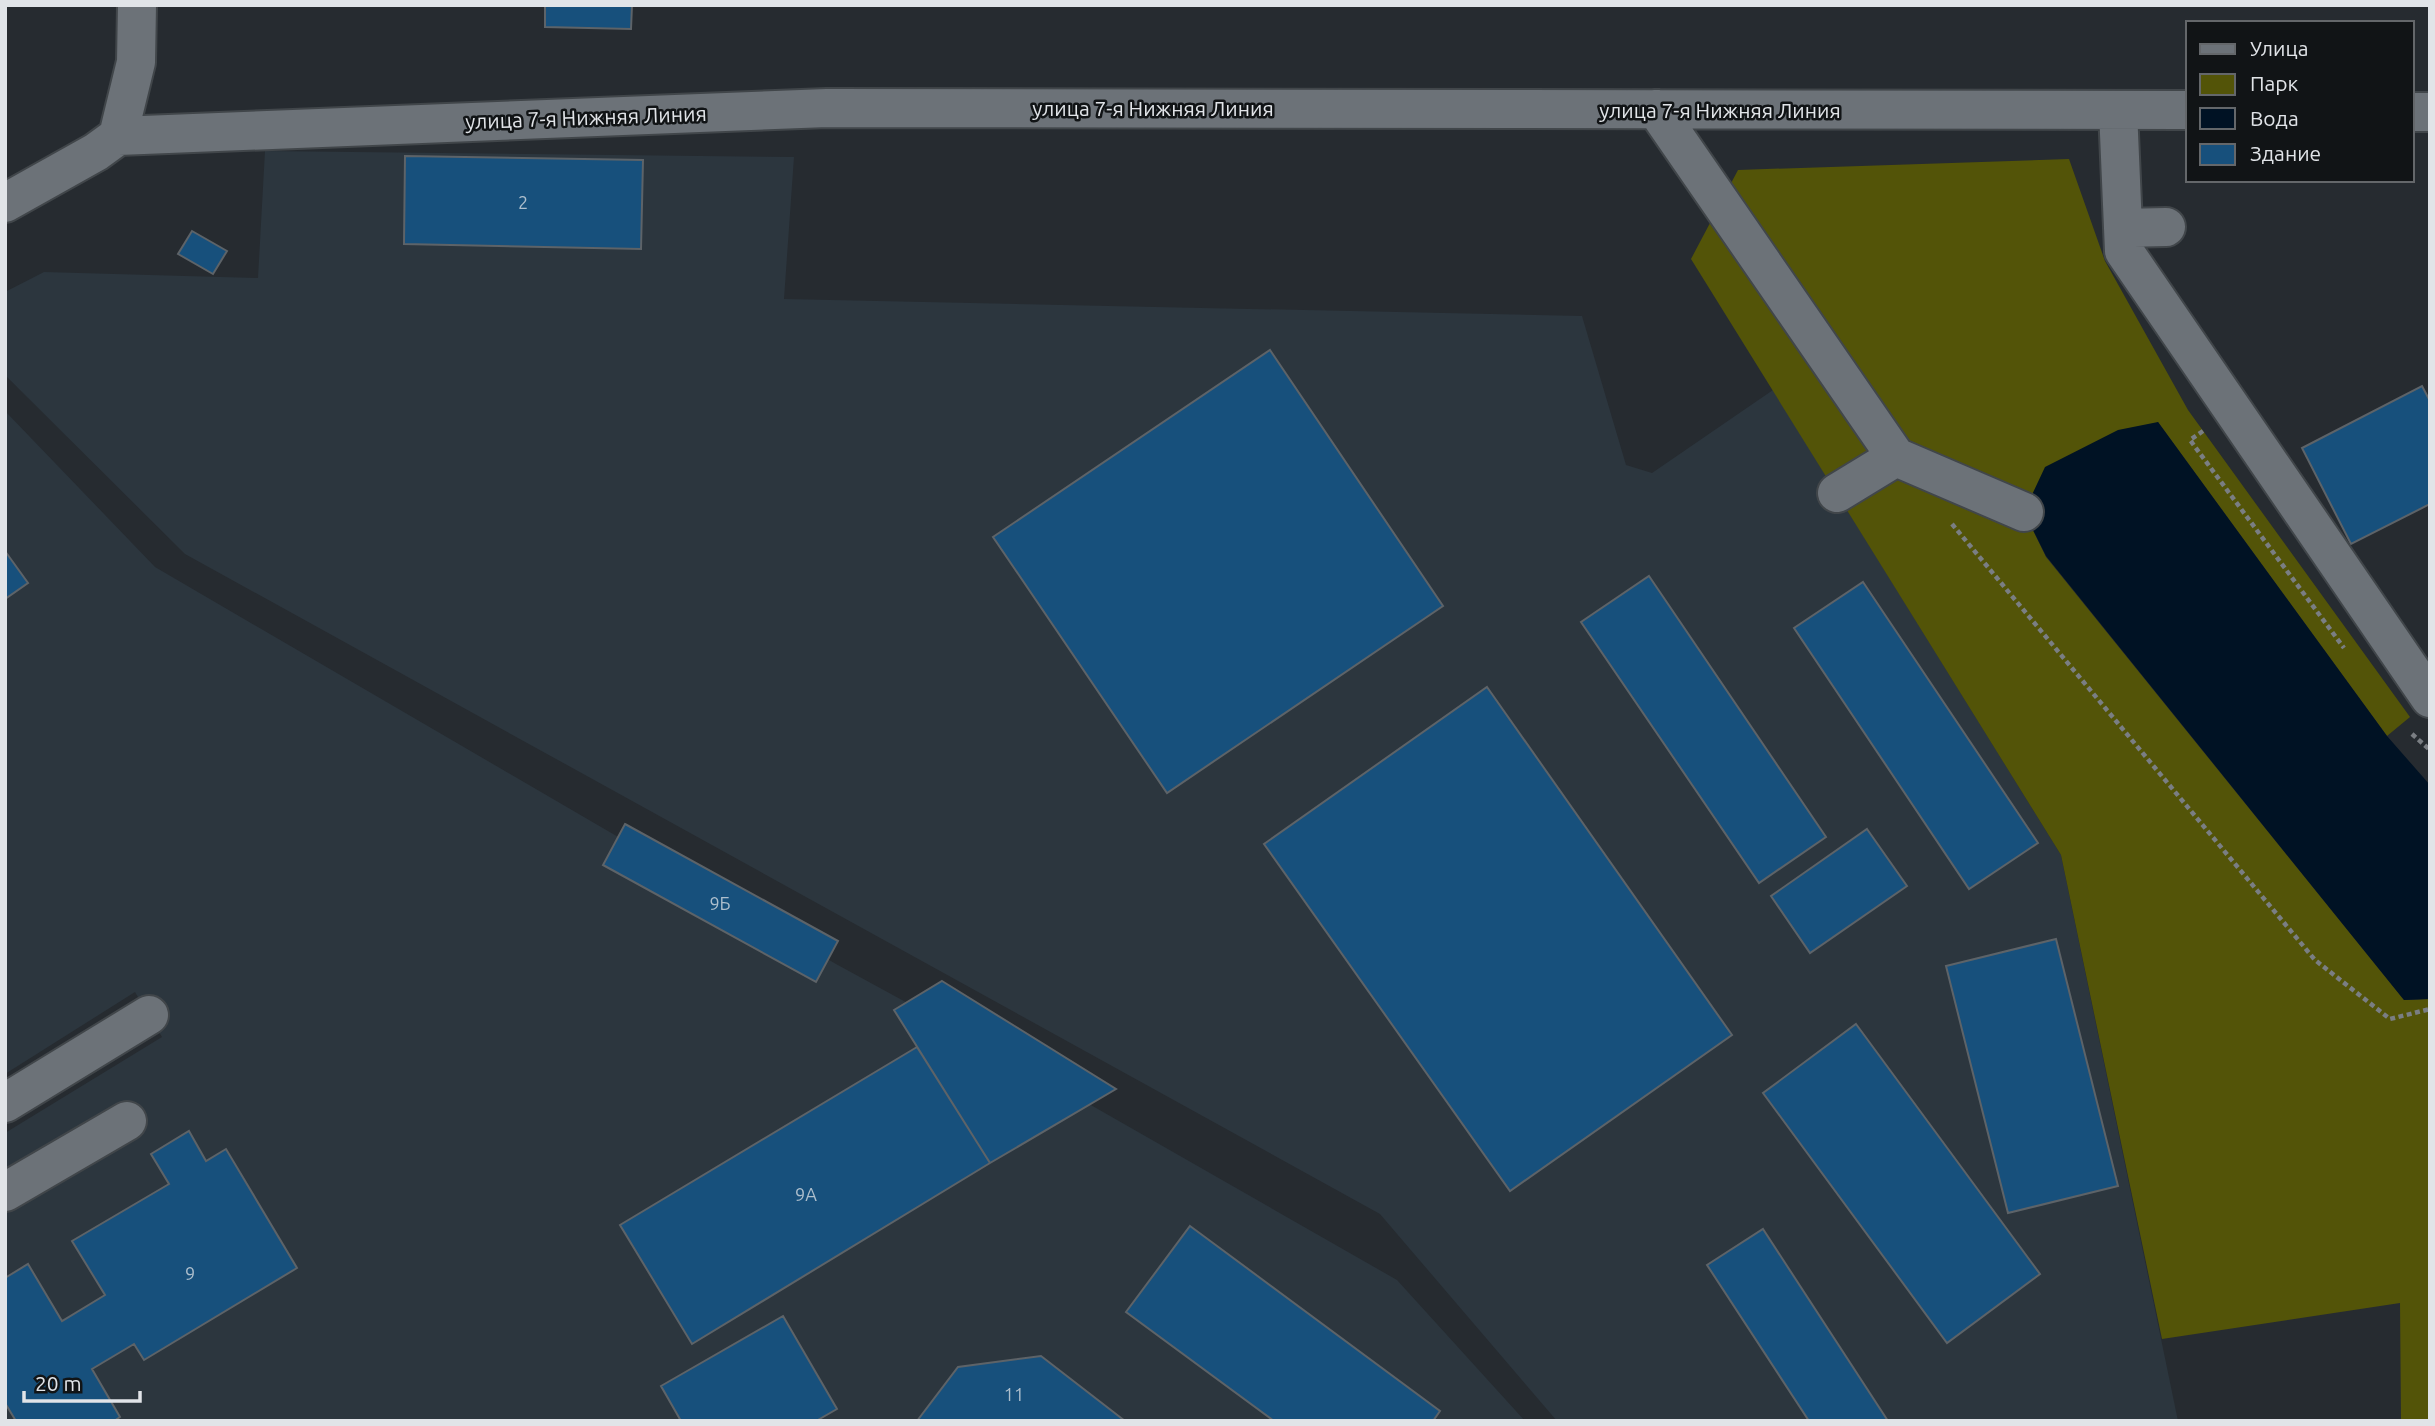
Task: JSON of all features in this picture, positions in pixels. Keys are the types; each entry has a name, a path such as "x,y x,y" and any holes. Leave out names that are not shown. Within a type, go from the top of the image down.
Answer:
{"street":[{"path":"5,203 96,152 118,136 136,62 136,5"},
{"name":"улица 7-я Нижняя Линия","path":"118,136 827,107 2186,110"},
{"path":"1656,109 1896,457 2024,512"},
{"path":"2118,110 2124,251 2430,698"},
{"path":"2123,228 2166,227"},
{"path":"1837,493 1896,457"},
{"path":"5,1103 149,1015"},
{"path":"5,1192 127,1121"}],"path":[{"path":"2232,411 2190,440 2353,659"},
{"path":"1949,521 2315,960 2390,1019 2430,1009"},
{"path":"2411,733 2430,750"}],"shaded area":[{"path":"265,151 794,157 784,299 1582,316 1626,465 1652,473 1773,390 2061,855 2178,1421 1557,1421 1380,1214 185,554 5,375 5,292 44,272 258,278"},
{"path":"5,411 155,567 836,964 1012,1060 1397,1280 1525,1421 5,1421 5,1133 162,1037 135,992 5,1074"}],"green space":[{"path":"2069,159 2105,261 2188,410 2410,717 2387,736 2158,422 2024,512 2046,557 2404,1000 2430,999 2430,1421 2401,1421 2400,1303 2162,1339 2061,855 1691,259 1738,170"}],"water":[{"path":"2158,422 2387,736 2430,785 2430,999 2404,1000 2046,556 2024,512 2045,467 2118,430"}],"building":[{"path":"545,5 632,5 631,29 545,27"},
{"path":"405,156 643,160 641,249 404,244"},
{"path":"192,231 227,251 213,274 178,254"},
{"path":"1270,350 1443,606 1167,793 993,537"},
{"path":"2422,386 2430,401 2430,504 2351,544 2302,448"},
{"path":"5,551 28,583 5,599"},
{"path":"1649,576 1826,837 1759,883 1581,622"},
{"path":"1863,582 2038,843 1969,889 1794,628"},
{"path":"1487,687 1732,1035 1510,1191 1264,844"},
{"path":"625,824 838,941 816,982 603,865"},
{"path":"1867,829 1907,886 1810,953 1771,896"},
{"path":"2056,939 2118,1186 2008,1213 1946,966"},
{"path":"942,981 1116,1089 990,1163 894,1010"},
{"path":"1856,1024 2040,1274 1947,1343 1763,1093"},
{"path":"917,1047 990,1163 692,1344 620,1225"},
{"path":"189,1131 206,1161 226,1149 297,1268 144,1360 134,1344 92,1369 120,1417 114,1421 16,1421 5,1403 5,1278 28,1264 62,1321 105,1295 72,1241 169,1184 151,1154"},
{"path":"1190,1226 1440,1411 1433,1421 1274,1421 1126,1312"},
{"path":"1763,1229 1888,1421 1809,1421 1707,1265"},
{"path":"783,1316 837,1409 816,1421 681,1421 661,1386"},
{"path":"1041,1356 1125,1421 917,1421 958,1367"}]}
